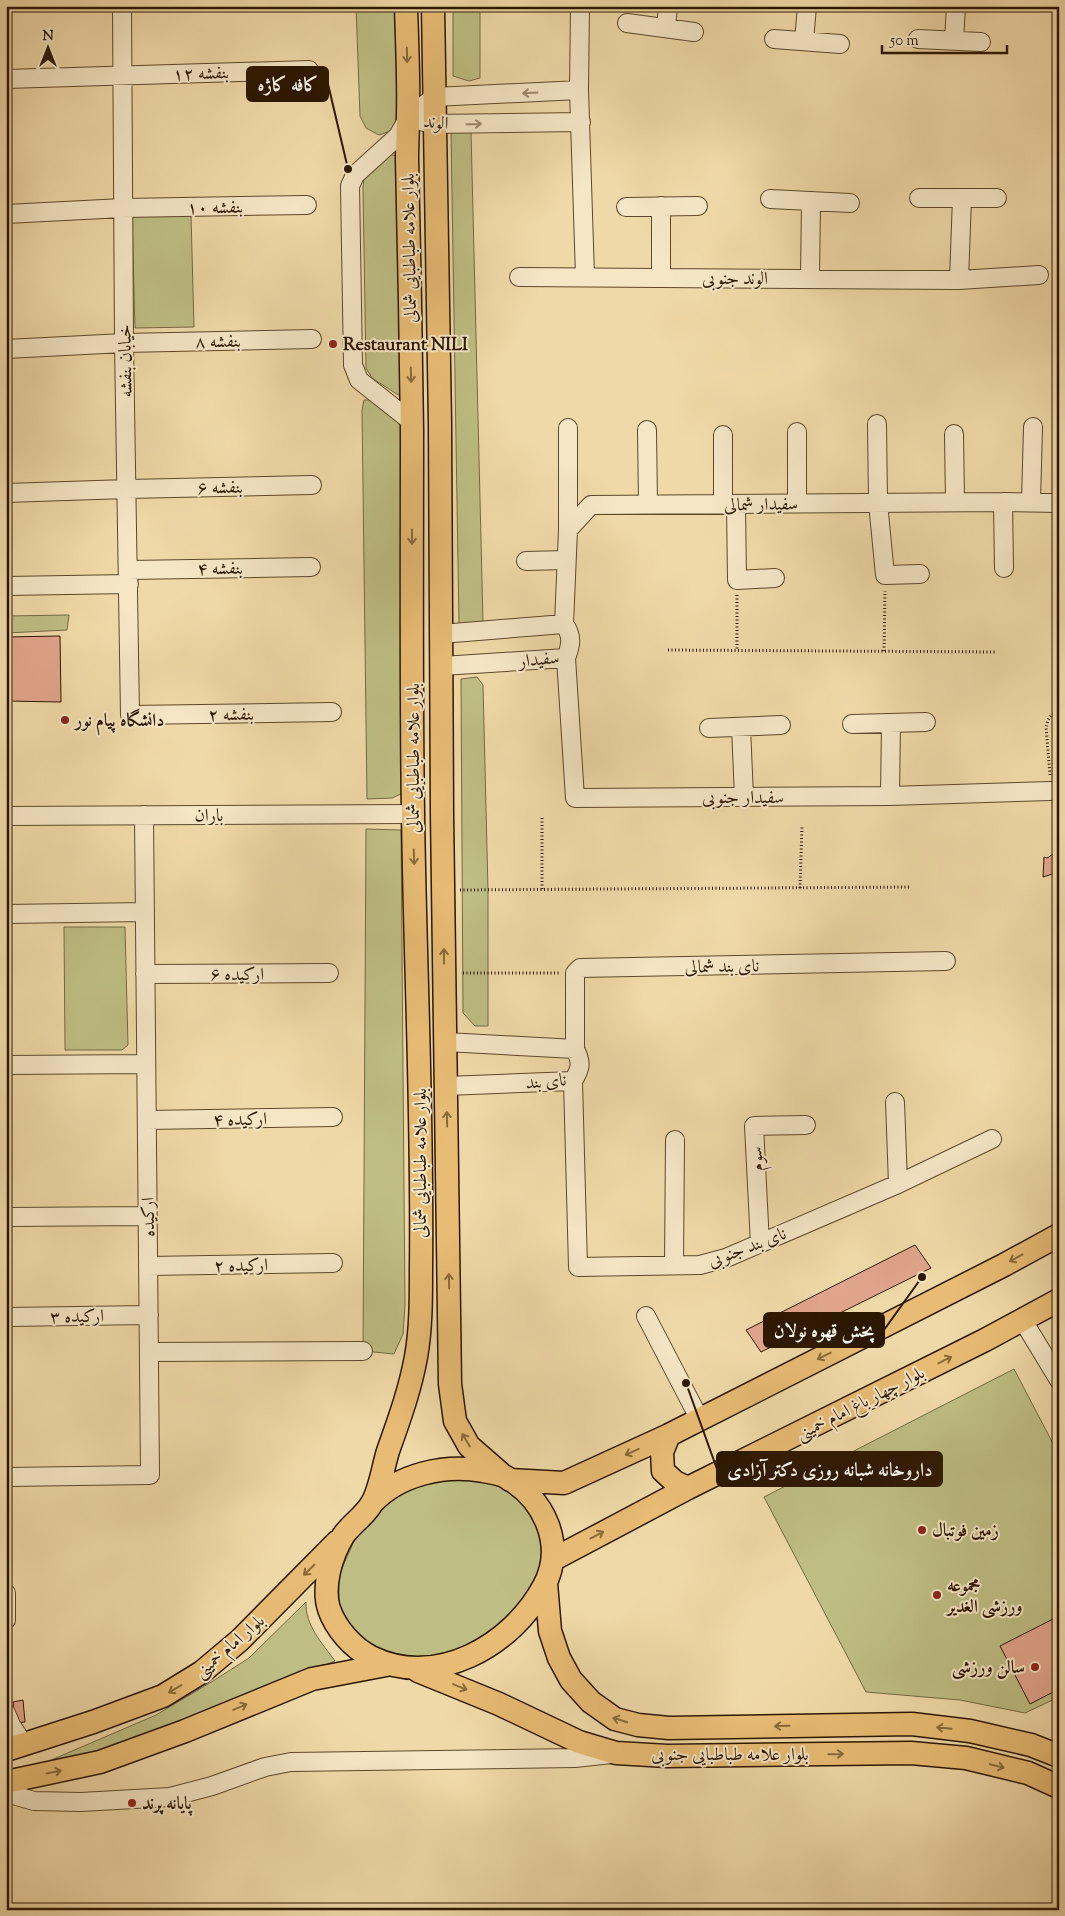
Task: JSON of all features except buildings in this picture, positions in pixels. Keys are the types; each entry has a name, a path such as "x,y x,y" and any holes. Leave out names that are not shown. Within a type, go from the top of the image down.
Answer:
{"main road":[{"name":"بلوار علامه طباطبایی شمالی","path":"372,1503 403,1410 417,1355 420,1324 421,1141 413,814 412,422 406,6"},
{"name":"بلوار علامه طباطبایی شمالی","path":"432,6 440,424 442,813 450,1384 455,1421 468,1446 526,1492 537,1504 547,1520 552,1539 554,1559"},
{"path":"554,1559 546,1583 533,1604 518,1621 494,1642 467,1658 437,1668 414,1669 386,1664 362,1653 348,1640 335,1622 327,1605 327,1581 334,1558 344,1536 382,1492 402,1481 444,1469 468,1468 505,1477 564,1483 669,1436 1053,1240"},
{"name":"بلوار چهار باغ امام خمینی","path":"554,1559 688,1488 985,1340 1059,1300"},
{"path":"669,1436 662,1452 663,1471 675,1482 688,1488"},
{"name":"بلوار امام خمینی","path":"15,1748 163,1696 202,1672 240,1640 344,1536"},
{"name":"بلوار علامه طباطبایی جنوبی","path":"546,1583 550,1631 559,1658 571,1680 591,1702 614,1719 638,1725 669,1728 912,1724 970,1731 1031,1745 1059,1756"},
{"path":"6,1782 100,1762 185,1731 312,1679 386,1664"},
{"name":"بلوار علامه طباطبایی جنوبی","path":"414,1669 492,1701 579,1742 616,1753 667,1756 911,1753 966,1758 1028,1773 1059,1787"}],"street":[{"name":"خیابان بنفشه","path":"122,6 124,76 124,343 130,715"},
{"path":"580,6 579,90 585,276"},
{"path":"666,28 668,6"},
{"path":"804,41 807,6"},
{"path":"954,41 956,6"},
{"path":"627,23 694,32"},
{"path":"774,39 840,44"},
{"path":"918,39 981,42"},
{"name":"بنفشه ۱۲","path":"6,79 309,70"},
{"name":"الوند","path":"408,118 434,97 579,90"},
{"name":"الوند","path":"408,118 434,124 581,122"},
{"path":"408,118 398,136 384,151 355,175 350,186 353,365 359,380 412,422"},
{"path":"919,198 997,198"},
{"path":"959,280 962,198"},
{"path":"770,199 850,203"},
{"path":"810,278 812,202"},
{"name":"بنفشه ۱۰","path":"6,214 123,208 307,206"},
{"path":"661,206 661,277"},
{"path":"626,207 698,206"},
{"name":"الوند جنوبی","path":"519,277 959,280 1039,275"},
{"name":"بنفشه ۸","path":"6,349 124,343 312,340"},
{"path":"877,424 878,503 885,575 920,574"},
{"path":"1031,502 1033,426"},
{"path":"564,624 568,530 568,428"},
{"path":"647,430 648,505"},
{"path":"796,432 797,503"},
{"path":"954,434 956,502"},
{"path":"723,435 737,580 775,578"},
{"name":"بنفشه ۶","path":"6,494 312,485"},
{"path":"1003,502 1004,568"},
{"name":"سفیدار شمالی","path":"568,530 591,505 1059,503"},
{"path":"526,561 566,560"},
{"name":"بنفشه ۴","path":"6,586 310,567"},
{"name":"سفیدار","path":"441,634 564,624 570,632 571,645 566,658 442,666"},
{"name":"سفیدار جنوبی","path":"566,658 575,798 890,796 1051,791"},
{"name":"بنفشه ۲","path":"130,715 332,712"},
{"path":"852,724 926,722"},
{"path":"890,796 891,723"},
{"path":"709,728 781,725"},
{"path":"741,727 744,797"},
{"name":"باران","path":"6,816 413,814"},
{"name":"ارکیده","path":"6,1477 150,1475 144,815"},
{"path":"6,914 145,912"},
{"name":"نای بند شمالی","path":"575,973 580,968 946,961"},
{"name":"ارکیده ۶","path":"146,974 329,973"},
{"path":"575,973 575,1049"},
{"name":"نای بند","path":"446,1042 575,1049 580,1058 580,1070 573,1081 446,1086"},
{"path":"6,1066 146,1064"},
{"name":"نای بند جنوبی","path":"573,1081 578,1267 700,1265 726,1258 898,1184 992,1139"},
{"path":"895,1102 898,1184"},
{"name":"ارکیده ۴","path":"147,1120 333,1117"},
{"name":"سوم","path":"760,1244 754,1126 806,1125"},
{"path":"674,1265 675,1140"},
{"path":"6,1217 148,1216"},
{"name":"ارکیده ۲","path":"148,1266 333,1263"},
{"name":"ارکیده ۳","path":"6,1316 149,1315"},
{"path":"646,1316 700,1420"},
{"path":"1022,1319 1059,1380"},
{"path":"149,1352 363,1351"},
{"path":"6,1593 6,1620"},
{"path":"6,1713 11,1725 15,1748"},
{"path":"6,1793 34,1801 81,1802 170,1797 212,1786 265,1767 291,1762 565,1758 616,1753"}],"path":[{"path":"884,652 885,575"},
{"path":"737,580 737,650"},
{"path":"668,650 997,652"},
{"path":"1051,791 1046,727 1052,714 1059,714"},
{"path":"542,818 542,890"},
{"path":"800,888 802,826"},
{"path":"444,890 911,887"},
{"path":"444,972 575,973"}],"green space":[{"path":"356,6 395,6 399,116 391,131 379,135 366,128 360,116"},
{"path":"453,6 480,6 480,78 469,81 453,76"},
{"path":"471,131 483,622 459,624 451,132"},
{"path":"385,153 397,156 400,396 372,378 366,368 363,188 365,169"},
{"path":"191,215 194,327 135,328 132,216"},
{"path":"364,400 372,400 404,428 403,793 392,798 367,799 362,410"},
{"path":"69,615 67,630 6,633 6,616"},
{"path":"477,677 483,685 488,890 488,1026 475,1026 463,1013 461,679"},
{"path":"366,829 401,830 405,1305 403,1334 394,1354 363,1351"},
{"path":"64,927 125,927 128,1045 122,1050 65,1050"},
{"name":"زمین فوتبال","path":"1014,1369 1059,1455 1059,1697 1025,1713 960,1700 866,1692 764,1497"},
{"path":"458,1478 496,1484 519,1499 537,1521 545,1552 535,1584 508,1620 470,1647 426,1662 394,1658 367,1645 354,1631 339,1606 339,1575 354,1541 374,1516 398,1496 424,1483"},
{"path":"306,1602 306,1610 311,1626 335,1661 153,1735 21,1773 156,1715 213,1681 249,1658"}],"place":[{"name":"کافه کاژه","path":"348,169"},
{"name":"Restaurant NILI","path":"333,344"},
{"name":"دانشگاه پیام نور","path":"65,720"},
{"name":"پخش قهوه نولان","path":"922,1277"},
{"name":"داروخانه شبانه روزی دکتر آزادی","path":"686,1383"},
{"name":"زمین فوتبال","path":"922,1530"},
{"name":"مجموعه ورزشی الغدیر","path":"937,1595"},
{"name":"سالن ورزشی","path":"1035,1667"},
{"name":"پایانه پرند","path":"132,1803"}]}
